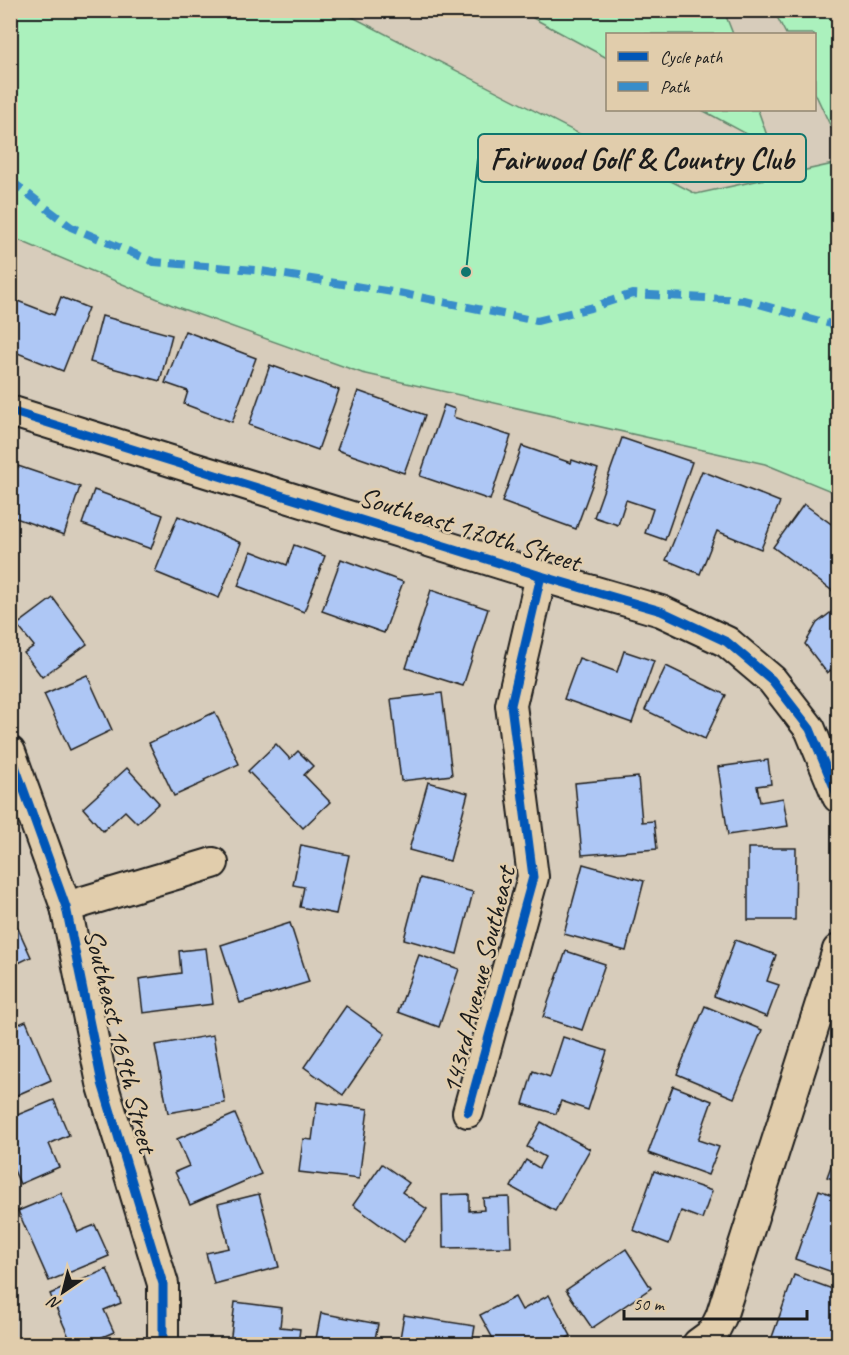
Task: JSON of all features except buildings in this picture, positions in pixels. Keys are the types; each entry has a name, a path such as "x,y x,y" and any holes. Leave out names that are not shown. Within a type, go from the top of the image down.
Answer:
{"street":[{"name":"Southeast 170th Street","path":"10,411 541,576 661,610 727,642 772,680 810,729 838,797"},
{"name":"143rd Avenue Southeast","path":"468,1112 533,877 511,705 541,576"},
{"name":"Southeast 169th Street","path":"10,752 66,907 102,1083 163,1284 163,1344"},
{"path":"66,907 213,863"},
{"path":"698,1344 713,1333 721,1317 838,950"}],"green space":[{"path":"541,10 724,11 733,33 606,33 606,57 533,18"},
{"path":"10,11 341,11 696,194 838,163 838,494 765,464 362,373 177,307 11,237"},
{"path":"774,11 838,11 838,142 816,95 816,33 785,33"},
{"path":"704,111 758,111 771,147"}],"marked path":[{"path":"10,180 71,227 154,262 255,270 399,293 537,321 590,308 632,294 744,300 838,326"}],"cycle path":[{"path":"10,411 661,611 727,642 772,680 810,729 838,797"},
{"path":"468,1112 533,877 511,705 541,576"},
{"path":"10,752 66,907 102,1083 163,1284 163,1344"}],"place":[{"name":"Fairwood Golf & Country Club","path":"466,272"}]}
